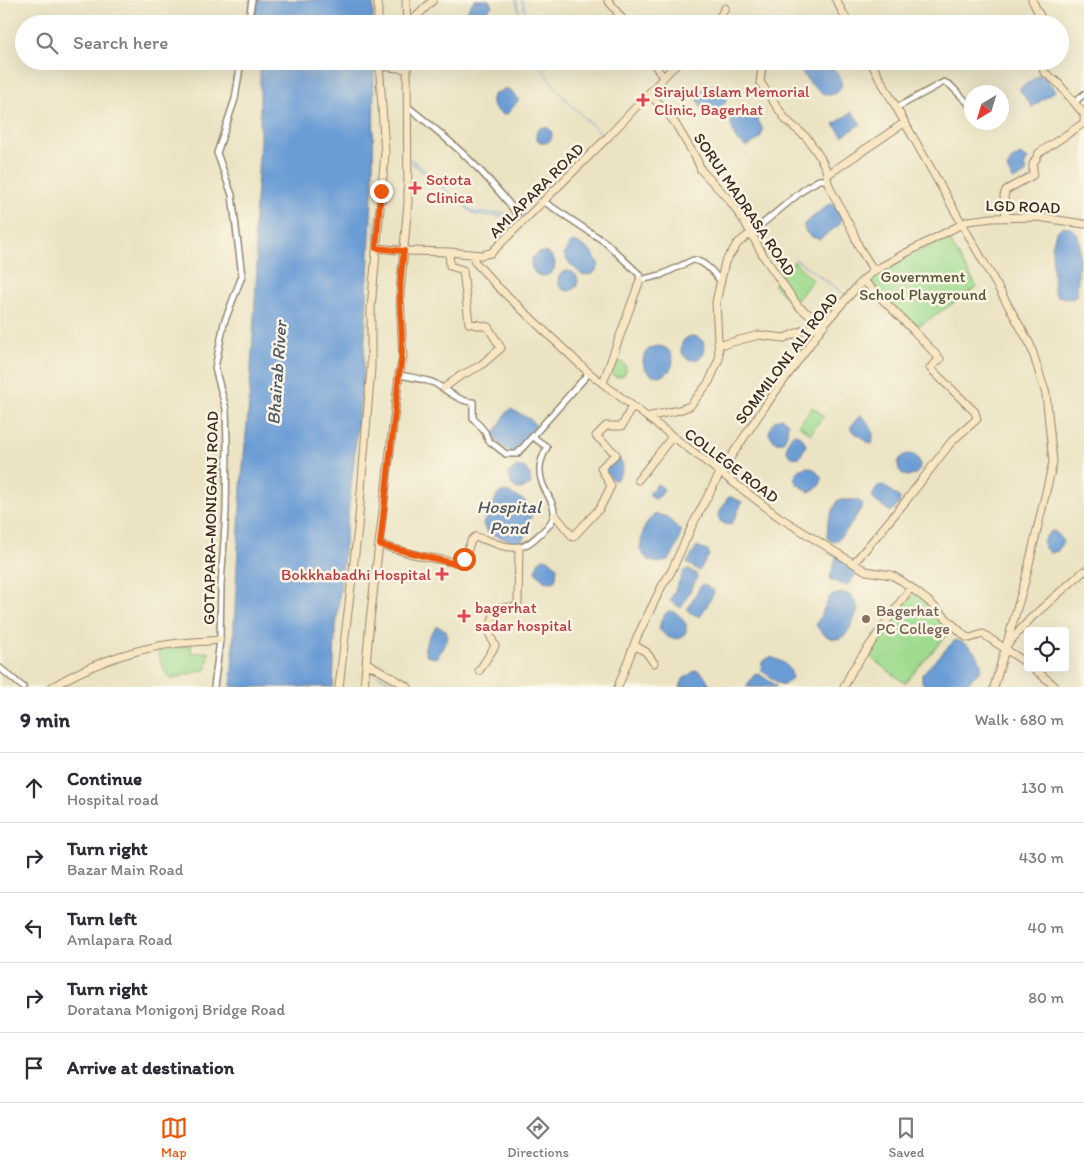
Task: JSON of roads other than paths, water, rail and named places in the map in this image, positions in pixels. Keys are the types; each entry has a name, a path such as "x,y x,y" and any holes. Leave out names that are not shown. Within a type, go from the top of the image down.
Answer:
{"street":[{"path":"250,15 252,0"},
{"path":"378,0 378,15"},
{"path":"406,0 407,15"},
{"path":"417,15 433,0"},
{"path":"608,0 619,15"},
{"path":"836,0 844,15"},
{"path":"1032,0 1040,15"},
{"path":"721,15 725,8"},
{"name":"GOTAPARA-MONIGANJ ROAD","path":"214,687 220,640 221,586 226,511 227,436 226,409 215,368 224,323 242,276 232,195 217,153 235,98 240,70"},
{"path":"339,687 358,528 371,368 371,308 384,153 380,70"},
{"path":"364,687 370,620 399,375 403,358 400,294 408,193 407,70"},
{"path":"658,70 663,78"},
{"name":"AMLAPARA ROAD","path":"376,248 472,254 488,254 495,250 607,138 670,70"},
{"path":"762,70 760,82 786,120 807,138 820,157 832,192 859,247 874,271"},
{"path":"875,70 1030,344 1046,394 1053,462 1025,581 994,687"},
{"path":"1006,218 1004,196 1006,190 1033,175 1034,164 1039,153 1084,123 1084,114 1075,102 1043,70"},
{"path":"896,108 944,82 950,85 964,100"},
{"name":"SORUI MADRASA ROAD","path":"648,94 662,106 675,123 701,170 730,201 751,232 764,257 798,306 825,323"},
{"path":"1075,102 1084,94"},
{"path":"408,107 480,169 501,191 517,214"},
{"path":"647,417 690,406 709,382 719,359 716,302 725,262 730,252 751,232 807,187 827,177 904,123"},
{"path":"542,201 605,242 639,274 640,280 603,383"},
{"name":"LGD ROAD","path":"961,224 975,219 1038,217 1084,224"},
{"name":"SOMMILONI ALI ROAD","path":"618,687 634,645 662,586 671,572 693,524 720,473 825,323 863,280 874,271 961,224"},
{"path":"444,388 460,376 480,366 501,348 488,327 469,323 463,270 450,266 449,252"},
{"name":"COLLEGE ROAD","path":"472,254 475,262 497,286 589,373 779,517 866,570 898,578 927,600 966,637 970,638 983,634 1004,648"},
{"path":"640,280 661,275 693,260 697,260 713,272 720,282"},
{"path":"854,563 905,502 952,441 977,419 975,412 930,368 940,359 863,280"},
{"path":"718,343 725,344 759,335 784,338 825,323"},
{"path":"399,375 430,382 444,388 464,401 472,402 474,418 488,440 506,454 517,454 589,373"},
{"path":"554,516 573,537 600,508 611,486 601,468 616,454 596,436 606,426 622,426 632,406"},
{"path":"380,545 420,556 460,563 463,562 471,541 475,537 503,547 518,548 525,546 548,528 554,516 552,501 543,485 540,471 547,447 533,437"},
{"path":"638,480 672,437"},
{"path":"479,671 496,646 489,633 495,610 498,608 516,607 518,603 518,548"},
{"path":"1004,648 1032,617 1084,571"},
{"path":"844,687 852,669 910,587"},
{"path":"52,687 72,675 121,656 160,646 220,640"},
{"path":"634,645 646,652 654,663"},
{"path":"1004,648 1024,661"},
{"path":"367,663 408,687"},
{"path":"0,668 23,687"},
{"path":"1038,672 1056,687"}],"water":[{"path":"255,0 373,0 373,15 255,15"},
{"path":"474,0 489,0 492,6 481,15 464,15"},
{"name":"Bhairab River","path":"260,70 374,70 373,177 363,377 335,637 333,687 231,687 241,487 249,403 257,267 254,231 260,143"},
{"path":"834,70 839,75 842,85 837,93 824,94 814,87 800,71"},
{"path":"1042,73 1055,91 1032,107 1019,89"},
{"path":"712,85 721,88 727,99 719,108 706,113 697,98 702,90"},
{"path":"506,88 519,100 507,114 503,115 494,107 492,99 493,95"},
{"path":"744,110 756,116 763,130 760,139 746,147 735,138 730,120 733,114"},
{"path":"852,112 861,124 842,136 834,124"},
{"path":"544,127 550,129 552,135 550,141 544,143 538,141 536,135 538,129"},
{"path":"1021,155 1028,159 1024,166 1027,171 1024,175 1013,180 1007,169 1012,159"},
{"path":"830,203 838,208 842,218 839,225 820,239 811,236 805,230 804,224"},
{"path":"1064,226 1075,231 1080,242 1077,294 1073,299 1057,296 1054,291 1052,247 1056,232"},
{"path":"572,242 585,247 595,257 599,266 593,274 582,275 568,262 564,254"},
{"path":"543,252 552,255 555,264 552,273 543,276 534,273 531,264 534,255"},
{"path":"568,271 575,274 578,281 575,288 568,291 561,288 558,281 561,274"},
{"path":"693,336 702,339 705,348 702,357 693,360 684,357 681,348 684,339"},
{"path":"658,346 669,350 673,361 669,372 658,376 647,372 643,361 647,350"},
{"path":"511,409 530,419 537,427 515,452 502,446 494,434 507,412"},
{"path":"860,415 871,428 872,444 851,430 851,426"},
{"path":"782,418 788,423 787,434 783,442 775,442 769,434 770,428 774,421"},
{"path":"793,434 801,437 806,445 800,457 795,458 788,454 787,450 788,442"},
{"path":"909,454 917,457 920,465 917,473 909,476 901,473 898,465 901,457"},
{"path":"615,459 619,459 623,465 622,472 616,480 613,480 606,470"},
{"path":"517,467 524,467 530,475 531,484 525,488 518,489 512,485 508,473"},
{"path":"808,467 814,469 822,478 818,487 809,492 797,484 794,479 799,470"},
{"path":"657,484 664,490 655,499 650,496 650,493"},
{"path":"883,485 900,498 899,504 891,512 875,501 872,496 878,486"},
{"name":"Hospital Pond","path":"504,491 525,501 533,511 525,536 520,543 487,533 483,524 498,494"},
{"path":"729,496 742,502 730,525 720,521 718,515"},
{"path":"838,500 857,500 863,504 846,531 833,542 827,538 828,521"},
{"path":"656,514 667,517 681,531 673,554 670,558 660,563 649,560 640,549 646,524"},
{"path":"1054,531 1063,541 1058,551 1050,553 1043,543 1050,532"},
{"path":"697,546 708,551 709,555 699,571 687,563"},
{"path":"837,555 856,567 856,574 849,584 844,585 831,580 830,576"},
{"path":"543,558 548,559 557,567 554,582 544,581 536,573 538,562"},
{"path":"687,569 696,573 697,578 681,608 670,601 684,571"},
{"path":"703,584 713,590 714,593 700,617 689,612 687,609"},
{"path":"842,593 853,598 858,610 845,635 841,638 833,639 821,632 816,625 830,596"},
{"path":"668,611 676,613 686,624 686,632 681,638 669,638 659,629 662,618"},
{"path":"437,626 446,630 448,638 437,658 426,654 425,645"},
{"path":"955,640 960,641 974,651 980,660 981,670 963,687 926,687 922,682 922,674"},
{"path":"770,657 782,662 792,674 792,678 784,685 778,683 761,670 762,662"},
{"path":"696,670 705,677 709,687 680,687 683,679"},
{"path":"759,674 776,687 746,687 754,675"}],"waterway":[{"path":"516,0 520,15"},
{"path":"522,0 526,15"},
{"path":"543,70 560,93 605,137"},
{"path":"411,159 472,211 476,213 513,213"},
{"path":"410,161 475,215 524,217"},
{"path":"374,240 376,216"},
{"path":"795,259 846,295"},
{"path":"376,664 419,687"},
{"path":"371,671 400,687"}],"place":[{"name":"Sirajul Islam Memorial Clinic, Bagerhat","path":"643,100"},
{"name":"Sotota Clinica","path":"415,188"},
{"name":"Bokkhabadhi Hospital","path":"442,574"},
{"name":"bagerhat sadar hospital","path":"464,616"},
{"name":"Bagerhat PC College","path":"866,619"}],"park label":[{"name":"Government School Playground","path":"923,285"}]}
